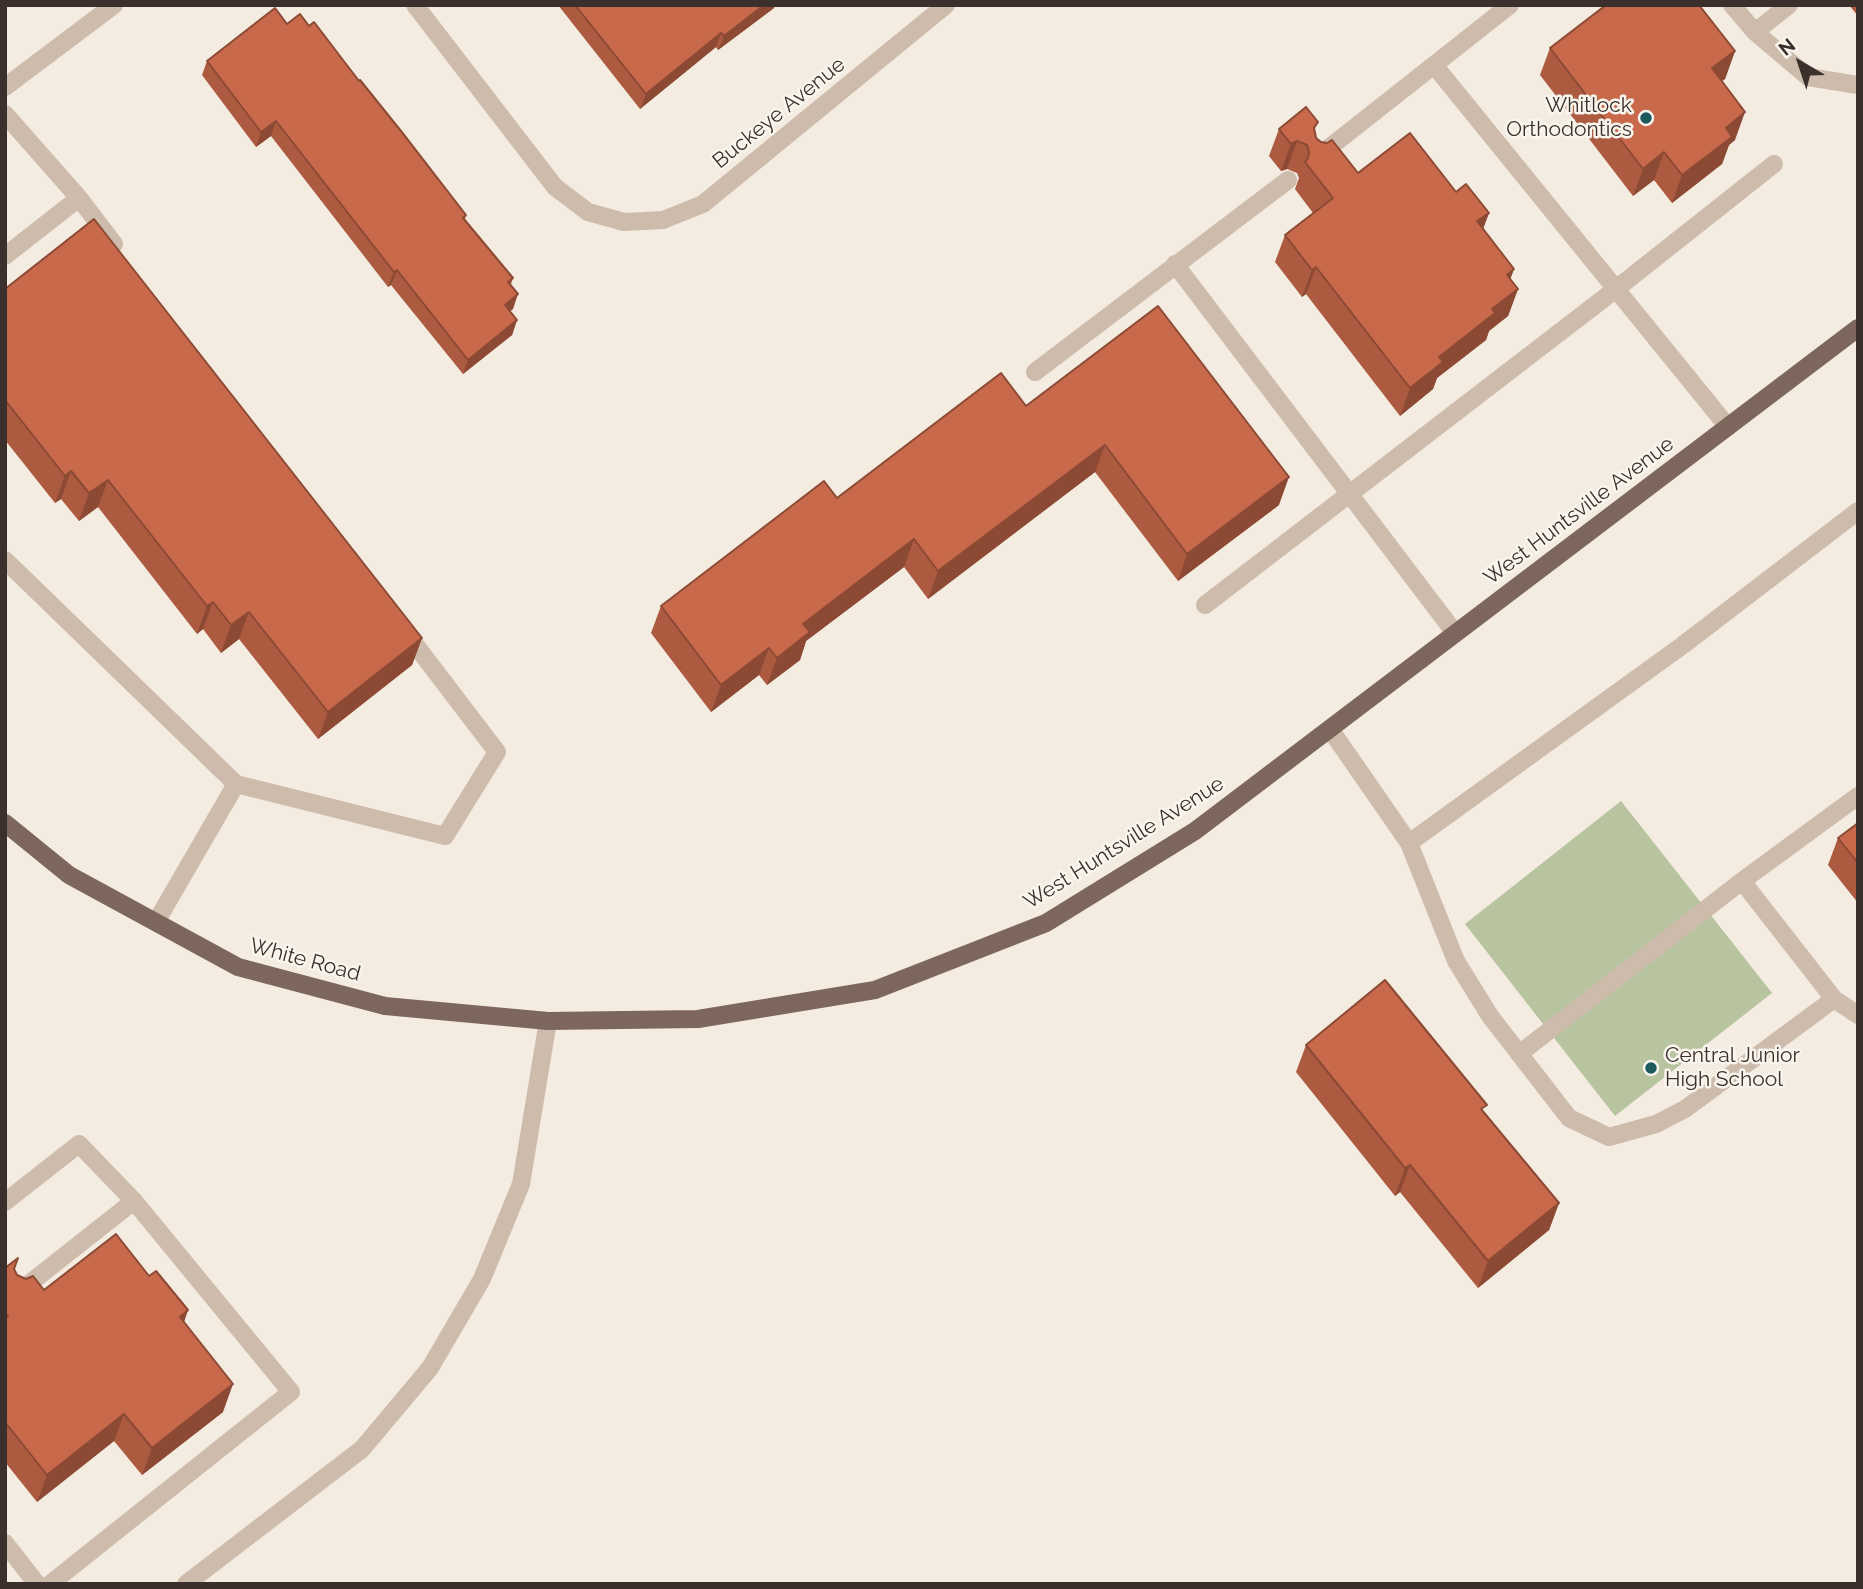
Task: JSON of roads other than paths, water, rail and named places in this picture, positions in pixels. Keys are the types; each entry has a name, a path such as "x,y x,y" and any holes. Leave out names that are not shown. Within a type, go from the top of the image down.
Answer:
{"main road":[{"name":"West Huntsville Avenue","path":"548,1021 698,1020 875,990 1046,923 1195,831 1858,328"},
{"name":"White Road","path":"5,823 69,875 238,967 386,1006 548,1021"}],"street":[{"path":"5,87 114,5"},
{"name":"Buckeye Avenue","path":"415,5 555,187 588,212 624,222 663,220 703,204 947,5"},
{"path":"1315,159 1510,5"},
{"path":"1732,5 1755,32 1808,77 1858,85"},
{"path":"1755,32 1789,5"},
{"path":"1434,65 1728,427"},
{"path":"5,114 79,198 121,254"},
{"path":"1205,605 1774,164"},
{"path":"1035,372 1287,180"},
{"path":"5,256 79,198"},
{"path":"1175,264 1455,633"},
{"path":"1409,843 1683,645 1858,511"},
{"path":"5,559 236,784 445,836 497,752 397,620"},
{"path":"1330,729 1409,843 1456,961 1490,1016 1569,1118 1609,1137 1657,1124 1685,1109 1834,999"},
{"path":"156,922 236,784"},
{"path":"1520,1054 1742,881 1858,796"},
{"path":"1742,881 1834,999 1858,1014"},
{"path":"186,1584 362,1449 430,1368 482,1279 521,1184 548,1021"},
{"path":"5,1202 79,1144 134,1201 291,1392 50,1584"},
{"path":"15,1295 134,1201"},
{"path":"5,1543 37,1584"}],"place":[{"name":"Whitlock Orthodontics","path":"1646,118"},
{"name":"Central Junior High School","path":"1651,1068"}]}
